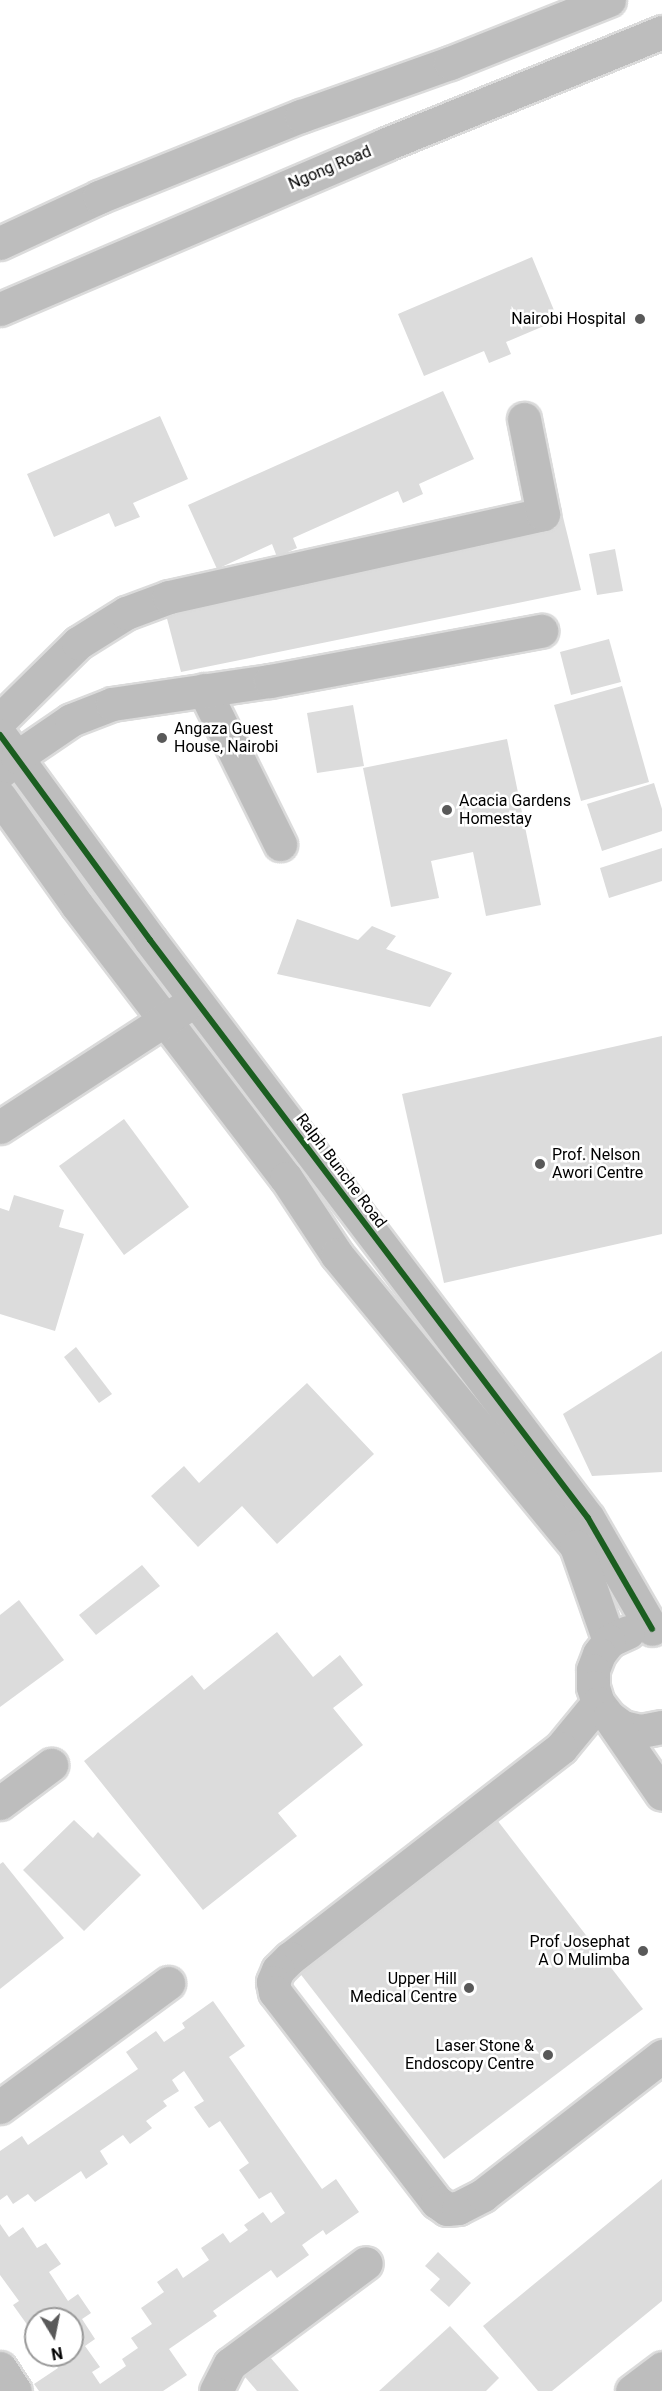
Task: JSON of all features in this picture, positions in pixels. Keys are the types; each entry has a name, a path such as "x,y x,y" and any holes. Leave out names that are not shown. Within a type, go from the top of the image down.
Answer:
{"street":[{"path":"0,243 99,197 269,129 450,63 609,0"},
{"name":"Ngong Road","path":"0,309 384,145 662,32"},
{"path":"0,720 78,643 126,613 169,597 543,514 524,419"},
{"path":"6,755 71,720 112,704 270,681 541,631"},
{"path":"204,690 280,844"},
{"name":"Ralph Bunche Road","path":"6,755 588,1518 657,1631"},
{"path":"0,797 165,1020 286,1178 337,1255 576,1546 609,1641"},
{"path":"0,1127 195,1000"},
{"path":"337,1255 365,1226"},
{"path":"657,1631 630,1631 609,1641 599,1654 593,1671 593,1687 603,1710 662,1794"},
{"path":"603,1710 623,1727 641,1731 662,1727"},
{"path":"603,1710 561,1748 290,1958 278,1970 273,1982 275,1992 437,2202 447,2209 458,2208 477,2199 662,2056"},
{"path":"0,1803 51,1765"},
{"path":"0,2107 168,1983"},
{"path":"216,2391 230,2364 366,2263"},
{"path":"0,2368 15,2391"},
{"path":"632,2391 662,2368"}],"building":[{"path":"532,257 558,320 506,342 511,354 489,363 484,351 424,376 398,314"},
{"path":"443,391 474,459 419,484 423,494 403,503 398,491 293,538 297,548 277,557 272,544 217,569 188,505"},
{"path":"160,416 188,479 133,503 140,517 115,527 109,513 54,537 27,474"},
{"path":"562,513 581,590 181,672 165,611"},
{"path":"615,549 623,591 597,595 589,554"},
{"path":"609,639 621,682 571,695 560,652"},
{"path":"622,686 649,782 581,801 554,705"},
{"path":"353,705 364,766 317,773 307,713"},
{"name":"Acacia Gardens Homestay","path":"507,739 541,905 486,916 473,852 431,861 439,898 391,907 363,768"},
{"path":"654,783 662,809 662,831 602,851 587,804"},
{"path":"662,848 662,881 609,898 600,868"},
{"path":"297,919 358,940 372,926 396,936 386,949 452,973 430,1007 277,974"},
{"name":"Prof. Nelson Awori Centre","path":"662,1036 662,1234 444,1283 402,1094"},
{"path":"124,1119 189,1207 124,1255 59,1166"},
{"path":"14,1195 64,1210 59,1227 84,1234 55,1331 0,1314 0,1208 9,1211"},
{"path":"76,1347 112,1394 99,1403 64,1357"},
{"path":"662,1351 662,1472 592,1476 563,1414"},
{"path":"307,1383 374,1454 277,1544 242,1506 198,1547 151,1496 184,1466 199,1483"},
{"path":"142,1565 160,1586 96,1635 79,1615"},
{"path":"19,1600 64,1660 0,1707 0,1615"},
{"path":"277,1632 313,1677 340,1655 363,1685 333,1708 363,1745 278,1813 297,1836 203,1910 84,1761 192,1675 204,1690"},
{"name":"Upper Hill Medical Centre","path":"494,1816 643,2009 444,2159 295,1967"},
{"path":"74,1820 93,1838 98,1832 141,1875 84,1931 23,1870"},
{"path":"3,1862 64,1938 0,1989 0,1864"},
{"path":"213,2001 245,2046 229,2057 322,2189 336,2179 359,2212 326,2235 323,2230 302,2245 309,2255 277,2278 271,2270 213,2311 217,2316 169,2349 187,2375 163,2391 39,2391 34,2384 57,2367 84,2367 84,2322 95,2339 85,2346 100,2367 92,2372 100,2384 126,2366 122,2359 138,2348 131,2338 152,2324 141,2308 164,2292 157,2282 177,2268 183,2278 209,2260 201,2248 223,2233 230,2243 248,2230 244,2225 263,2212 271,2223 285,2213 271,2192 259,2199 239,2170 249,2163 220,2121 209,2128 194,2107 204,2101 184,2071 172,2080 179,2091 163,2101 167,2106 146,2121 152,2128 130,2144 123,2135 100,2151 108,2164 86,2179 81,2171 35,2202 28,2194 13,2204 7,2195 0,2200 0,2151 22,2136 28,2145 138,2069 126,2052 156,2031 164,2042 185,2028 182,2023"},
{"path":"662,2179 662,2301 552,2391 538,2391 483,2326"},
{"path":"0,2224 9,2237 23,2227 37,2248 46,2243 61,2264 49,2272 68,2301 78,2294 91,2313 84,2318 84,2307 24,2307 24,2320 13,2305 19,2301 0,2275"},
{"path":"438,2252 471,2283 449,2307 430,2290 440,2279 425,2266"},
{"path":"450,2326 499,2378 486,2391 379,2391"},
{"path":"264,2350 299,2391 257,2391 239,2370"}],"cycle path":[{"path":"0,735 150,940 588,1518 652,1629"}],"place":[{"name":"Nairobi Hospital","path":"640,319"},
{"name":"Angaza Guest House, Nairobi","path":"162,738"},
{"name":"Acacia Gardens Homestay","path":"447,810"},
{"name":"Prof. Nelson Awori Centre","path":"540,1164"},
{"name":"Prof Josephat A O Mulimba","path":"643,1951"},
{"name":"Upper Hill Medical Centre","path":"469,1988"},
{"name":"Laser Stone & Endoscopy Centre","path":"548,2055"}]}
